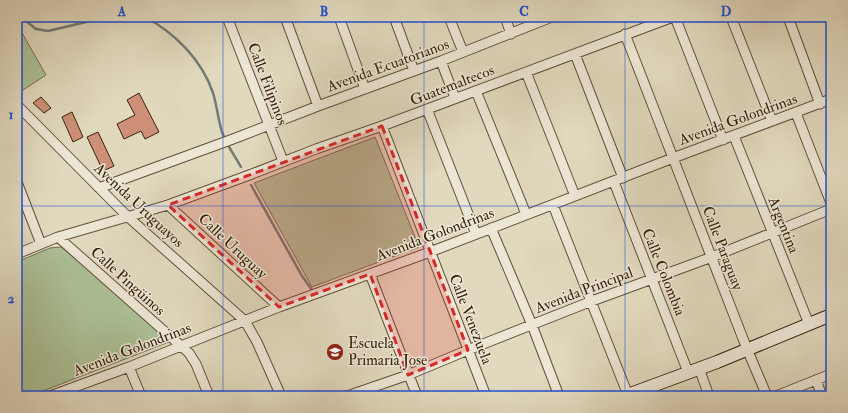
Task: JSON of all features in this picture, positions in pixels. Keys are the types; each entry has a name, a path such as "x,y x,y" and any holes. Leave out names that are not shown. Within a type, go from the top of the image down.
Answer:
{"main road":[{"path":"626,395 650,392 694,370 831,315"}],"street":[{"name":"Calle Filipinos","path":"227,17 283,161"},
{"path":"285,17 318,106"},
{"path":"339,17 365,89"},
{"path":"394,17 414,71"},
{"path":"449,17 463,52"},
{"path":"505,17 511,34"},
{"name":"Avenida Ecuatorianos","path":"98,188 234,139 318,106 441,61 552,17"},
{"path":"674,17 723,140"},
{"name":"Guatemaltecos","path":"17,254 58,237 168,205 674,17"},
{"path":"731,17 772,121"},
{"path":"788,17 820,104"},
{"name":"Calle Paraguay","path":"625,34 747,349 767,396"},
{"path":"575,54 623,178"},
{"path":"441,61 455,98"},
{"path":"526,72 575,196"},
{"path":"476,91 526,214"},
{"name":"Avenida Golondrinas","path":"50,396 67,393 279,307 430,252 673,158 831,100"},
{"name":"Avenida Uruguayos","path":"17,105 127,216 245,321"},
{"path":"426,109 476,234"},
{"path":"796,113 831,204"},
{"name":"Calle Venezuela","path":"382,126 486,396"},
{"name":"Argentina","path":"734,136 809,324"},
{"path":"17,182 41,244"},
{"name":"Calle Colombia","path":"614,182 652,278 694,370 710,396"},
{"name":"Calle Uruguay","path":"168,205 279,307"},
{"path":"553,205 592,301 626,395"},
{"name":"Avenida Principal","path":"349,396 408,375 652,278 772,234 831,209"},
{"path":"491,228 532,325 559,396"},
{"name":"Calle Pingüinos","path":"58,237 189,353 196,364 209,396"},
{"path":"370,274 417,396"},
{"path":"245,321 257,342 280,396"},
{"path":"129,367 140,396"},
{"path":"776,396 831,374"},
{"path":"816,380 822,396"}],"highlighted area":[{"path":"382,126 468,350 408,375 370,274 279,307 168,205"}],"green space":[{"path":"17,24 46,75 17,94"},
{"path":"375,137 419,247 312,287 254,183"},
{"path":"61,247 160,328 169,342 30,396 17,396 17,262 50,248"}],"building":[{"path":"139,93 159,132 145,139 141,131 124,139 117,124 135,115 127,100"},
{"path":"41,97 51,108 44,113 33,103"},
{"path":"72,112 83,137 73,142 62,117"},
{"path":"98,132 114,166 103,171 87,137"}],"waterway":[{"path":"21,17 36,29 48,31 107,17"},
{"path":"145,17 177,39 202,69 213,93 224,136 241,167"},
{"path":"251,185 302,276 312,290"}],"place":[{"name":"Escuela Primaria Jose","path":"335,352"}]}
